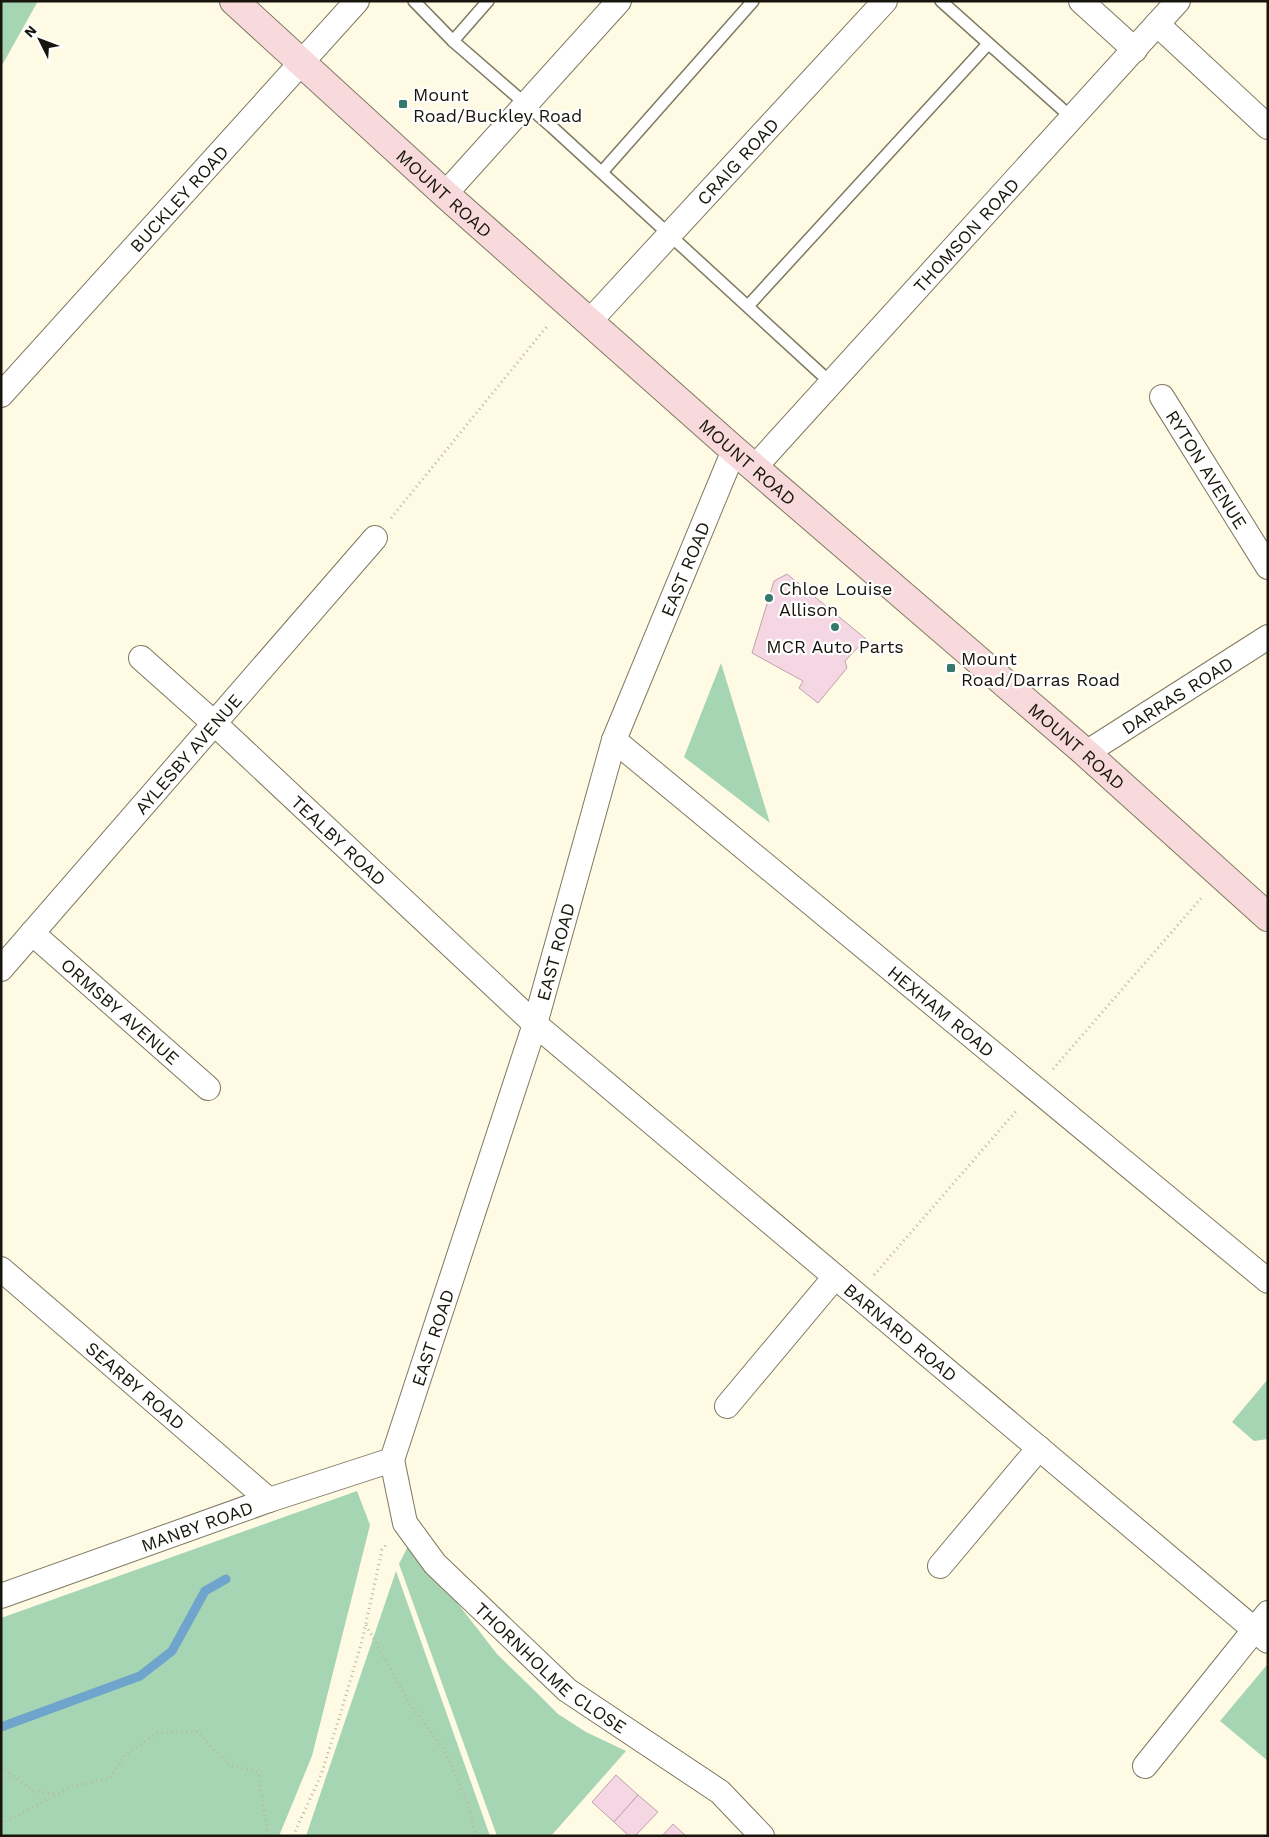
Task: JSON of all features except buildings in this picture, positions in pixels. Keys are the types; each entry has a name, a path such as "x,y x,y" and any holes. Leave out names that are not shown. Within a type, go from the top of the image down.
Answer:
{"main road":[{"name":"MOUNT ROAD","path":"234,1 301,64 566,302 754,468 1086,753 1268,917"}],"street":[{"name":"BUCKLEY ROAD","path":"1,395 357,1"},
{"path":"445,194 620,1"},
{"name":"CRAIG ROAD","path":"589,322 885,1"},
{"path":"1080,1 1135,50"},
{"name":"THOMSON ROAD","path":"754,468 1178,1"},
{"path":"1157,24 1268,127"},
{"name":"RYTON AVENUE","path":"1162,397 1268,567"},
{"name":"EAST ROAD","path":"392,1460 535,1024 614,740 734,450"},
{"name":"AYLESBY AVENUE","path":"1,969 216,724 375,538"},
{"name":"DARRAS ROAD","path":"1086,753 1268,637"},
{"name":"TEALBY ROAD","path":"141,658 216,724 535,1024"},
{"name":"HEXHAM ROAD","path":"614,740 1268,1281"},
{"name":"ORMSBY AVENUE","path":"32,933 208,1088"},
{"name":"BARNARD ROAD","path":"535,1024 1039,1448 1263,1627"},
{"name":"SEARBY ROAD","path":"1,1269 269,1500"},
{"path":"727,1406 835,1276"},
{"path":"940,1566 1039,1448"},
{"name":"MANBY ROAD","path":"1,1596 269,1500 392,1460"},
{"name":"THORNHOLME CLOSE","path":"392,1460 405,1523 435,1564 567,1690 720,1792 762,1836"},
{"path":"1145,1766 1263,1627"}],"lane":[{"path":"414,1 453,41 527,104 831,383"},
{"path":"453,41 488,1"},
{"path":"602,172 753,1"},
{"path":"941,1 1072,118"},
{"path":"748,306 988,44"}],"path":[{"path":"375,538 566,302"},
{"path":"293,1836 321,1775 365,1624 382,1550 405,1523"},
{"path":"365,1624 409,1703 445,1751 467,1801 476,1836"},
{"path":"1,1824 71,1787 110,1778 126,1754 157,1733 196,1731 229,1765 258,1772 268,1836"},
{"path":"1,1767 33,1791 57,1794"}],"green space":[{"path":"1,1 38,1 1,67"},
{"path":"721,663 770,823 684,757"},
{"path":"1268,1379 1268,1439 1254,1441 1232,1422"},
{"path":"357,1491 370,1525 312,1756 279,1836 1,1836 1,1618"},
{"path":"410,1542 497,1654 558,1714 586,1732 626,1751 551,1836 497,1836 399,1564"},
{"path":"396,1571 490,1836 306,1836"},
{"path":"1266,1666 1268,1667 1268,1761 1220,1721"}],"waterway":[{"path":"1,1727 140,1676 172,1651 205,1591 226,1579"}],"place":[{"name":"Mount Road/Buckley Road","path":"403,104"},
{"name":"Chloe Louise Allison","path":"769,598"},
{"name":"MCR Auto Parts","path":"835,627"},
{"name":"Mount Road/Darras Road","path":"951,668"}]}
